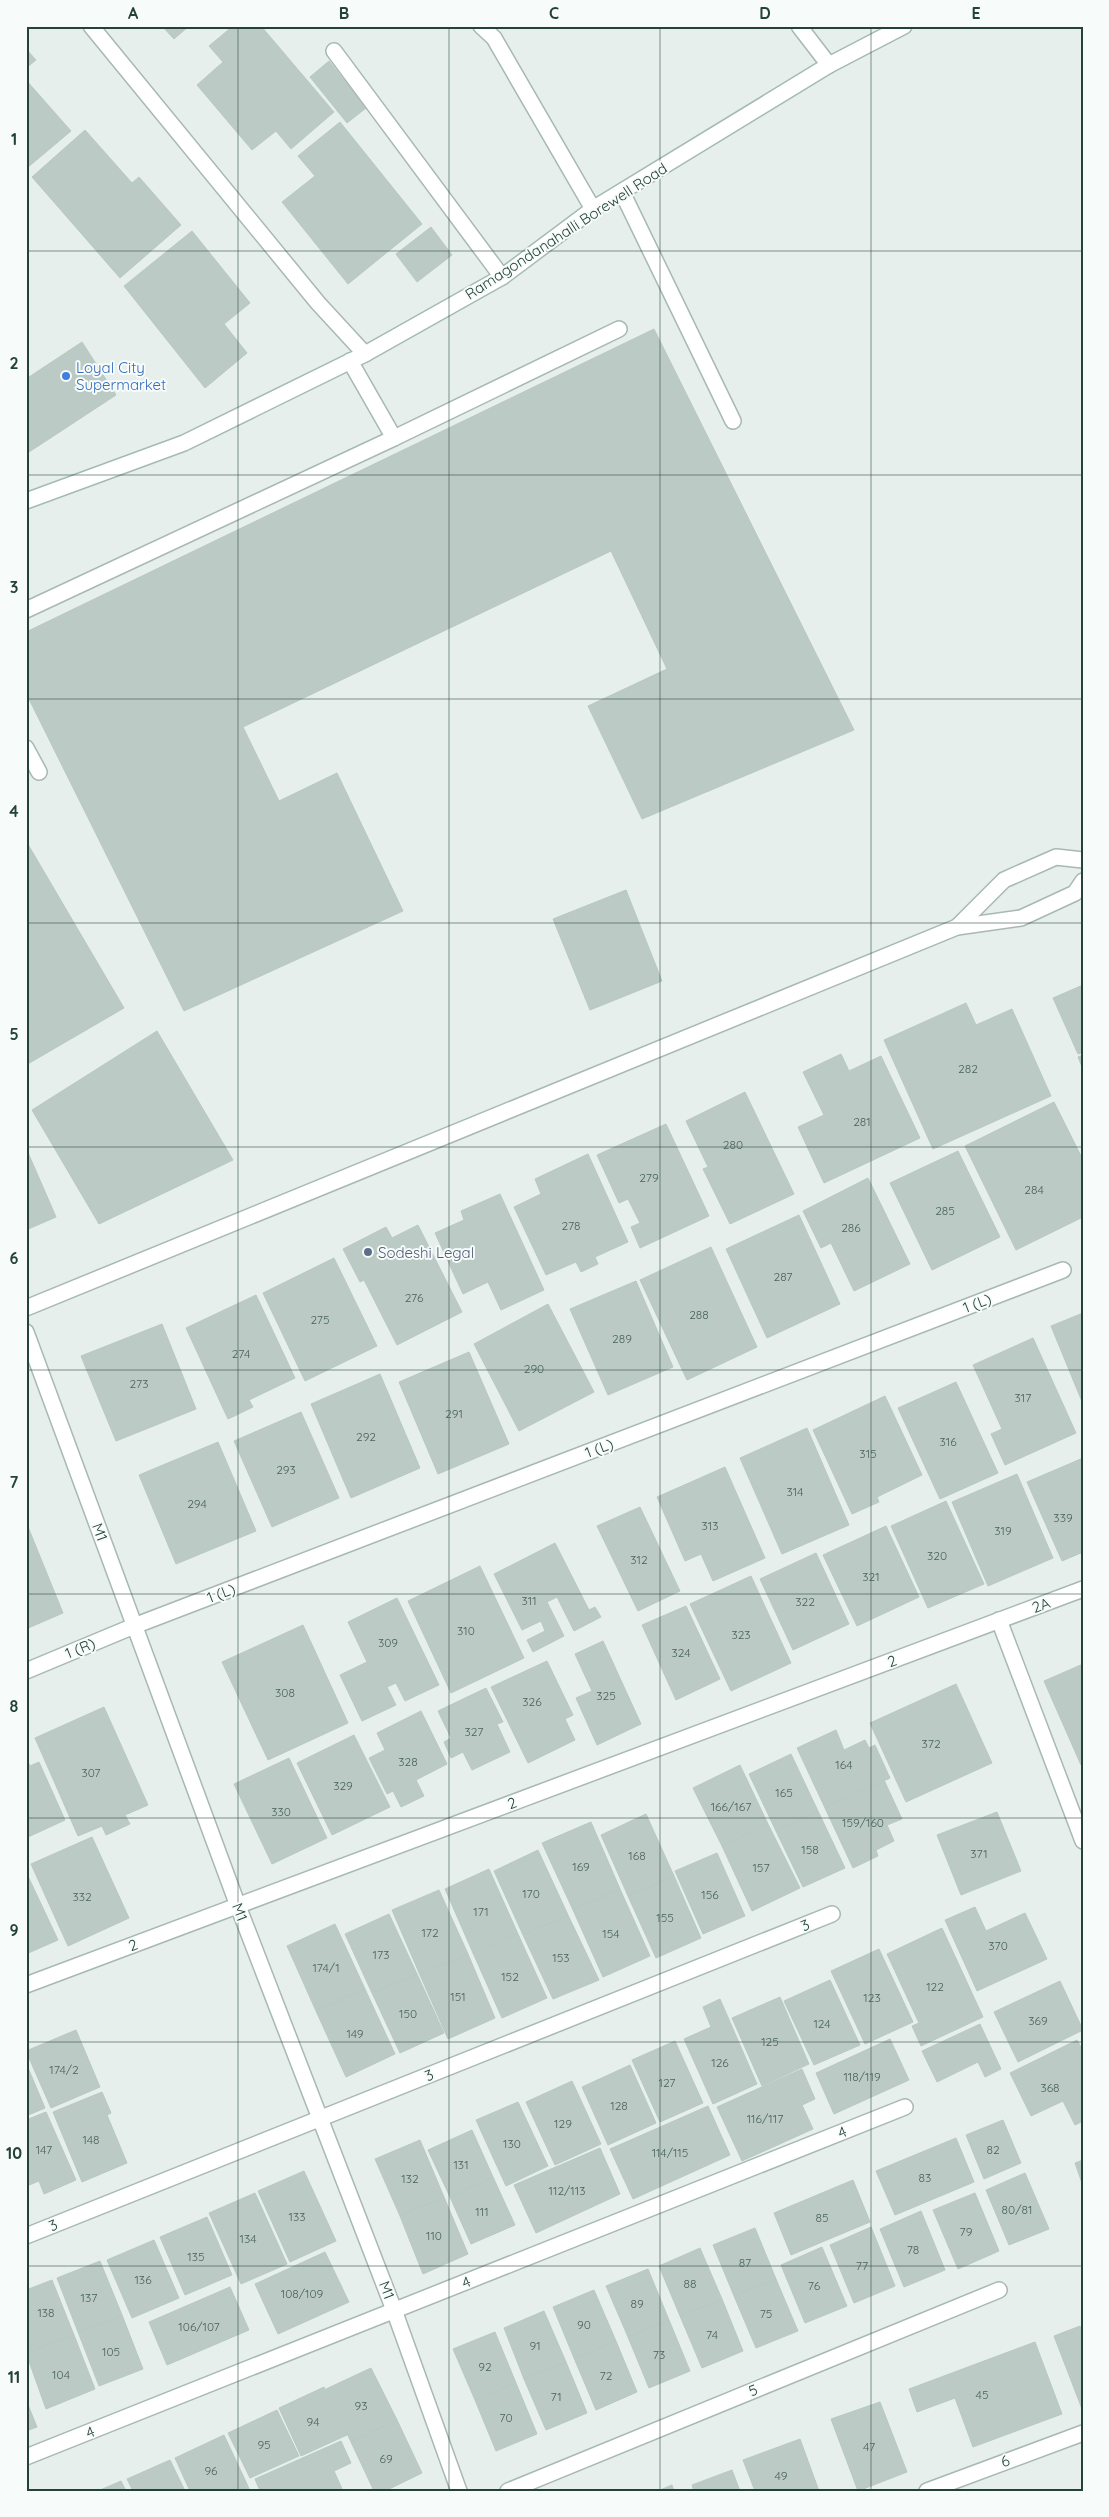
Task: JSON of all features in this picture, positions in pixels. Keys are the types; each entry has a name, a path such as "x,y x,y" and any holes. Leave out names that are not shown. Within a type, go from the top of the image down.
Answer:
{"street":[{"path":"91,26 312,296 365,354"},
{"path":"482,26 494,38 593,209"},
{"path":"799,26 829,65"},
{"name":"Ramagondanahalli Borewell Road","path":"26,501 184,443 365,354 502,277 593,209 829,65 904,26"},
{"path":"334,51 502,277"},
{"path":"622,192 733,421"},
{"path":"26,610 394,438 619,329"},
{"path":"350,361 394,438"},
{"path":"26,748 39,772"},
{"path":"957,927 1004,880 1056,857 1083,860"},
{"path":"26,1308 957,927 1021,918 1075,893 1083,881"},
{"name":"1 (L)","path":"134,1626 1063,1270"},
{"name":"M1","path":"26,1332 238,1906 394,2310 459,2491"},
{"name":"2A","path":"999,1620 1083,1589"},
{"path":"999,1620 1083,1841"},
{"name":"2","path":"26,1985 999,1620"},
{"name":"1 (R)","path":"26,1671 134,1626"},
{"name":"3","path":"26,2236 832,1914"},
{"name":"4","path":"26,2457 906,2107"},
{"name":"5","path":"508,2491 998,2290"},
{"name":"6","path":"927,2491 1083,2433"}],"building":[{"path":"162,26 189,26 174,39"},
{"path":"233,26 261,26 334,112 291,149 276,131 252,150 197,85 223,62 209,46"},
{"path":"26,49 36,60 26,68"},
{"path":"329,61 366,108 347,123 310,77"},
{"path":"26,80 71,131 27,168 26,167"},
{"path":"340,122 422,224 348,284 282,202 315,176 298,156"},
{"path":"85,130 132,183 139,177 181,225 120,278 32,177"},
{"path":"431,227 452,255 417,282 396,254"},
{"path":"192,231 250,303 224,324 247,353 205,388 124,286"},
{"path":"654,329 854,730 642,819 588,706 667,669 611,551 243,727 279,801 337,773 403,911 184,1011 26,693 26,632"},
{"path":"82,342 116,395 26,454 26,379"},
{"path":"26,841 124,1008 26,1065"},
{"path":"626,890 662,981 590,1010 553,919"},
{"path":"1083,985 1083,1052 1078,1054 1053,998"},
{"path":"966,1003 976,1025 1012,1009 1051,1096 933,1149 884,1040"},
{"path":"157,1031 233,1160 99,1224 32,1110"},
{"path":"841,1054 849,1071 881,1056 920,1138 824,1183 798,1127 824,1115 803,1072"},
{"path":"1083,1055 1083,1069 1078,1057"},
{"path":"745,1092 794,1194 730,1224 703,1169 708,1167 686,1121"},
{"path":"1054,1102 1083,1160 1083,1217 1016,1250 965,1146"},
{"path":"666,1124 709,1216 640,1248 631,1227 640,1223 628,1199 619,1203 597,1155"},
{"path":"26,1148 56,1217 26,1230"},
{"path":"958,1151 1000,1237 932,1270 890,1183"},
{"path":"588,1154 628,1242 595,1257 598,1264 581,1272 576,1262 546,1275 514,1207 541,1194 535,1179"},
{"path":"868,1178 910,1264 854,1291 831,1243 821,1248 803,1211"},
{"path":"500,1194 544,1290 501,1310 488,1282 463,1294 435,1233 464,1220 461,1211"},
{"path":"799,1215 840,1304 767,1338 726,1249"},
{"path":"418,1225 462,1312 397,1345 364,1280 360,1282 343,1249 386,1227 392,1238"},
{"path":"711,1247 757,1347 687,1380 640,1280"},
{"path":"334,1258 377,1346 305,1381 263,1293"},
{"path":"636,1281 673,1367 608,1395 570,1309"},
{"path":"256,1295 295,1378 249,1400 253,1407 228,1419 186,1328"},
{"path":"548,1304 594,1392 519,1431 474,1344"},
{"path":"1083,1313 1083,1404 1051,1326"},
{"path":"162,1324 196,1409 116,1441 81,1356"},
{"path":"1033,1338 1076,1433 1005,1465 991,1434 1002,1429 973,1365"},
{"path":"469,1352 509,1444 438,1474 399,1382"},
{"path":"380,1374 420,1468 351,1498 311,1404"},
{"path":"956,1382 998,1473 940,1499 898,1408"},
{"path":"885,1396 922,1475 877,1497 879,1502 852,1514 813,1430"},
{"path":"301,1412 339,1498 272,1527 234,1441"},
{"path":"807,1428 849,1525 782,1554 740,1458"},
{"path":"218,1442 256,1531 176,1564 139,1475"},
{"path":"1083,1458 1083,1552 1062,1561 1027,1482"},
{"path":"725,1467 765,1558 713,1581 701,1554 685,1561 657,1497"},
{"path":"1017,1474 1053,1558 988,1586 952,1502"},
{"path":"946,1501 984,1584 928,1608 891,1526"},
{"path":"640,1507 680,1591 638,1611 597,1526"},
{"path":"26,1522 63,1613 26,1629"},
{"path":"886,1526 919,1597 857,1626 823,1555"},
{"path":"555,1543 589,1610 595,1607 601,1617 574,1631 557,1597 547,1602 564,1636 533,1652 527,1640 545,1631 541,1621 522,1630 494,1574"},
{"path":"816,1553 849,1624 793,1650 760,1579"},
{"path":"480,1566 524,1658 451,1693 408,1601"},
{"path":"751,1576 791,1663 731,1691 690,1604"},
{"path":"397,1598 439,1685 405,1701 396,1683 387,1687 396,1705 362,1721 340,1675 367,1662 348,1622"},
{"path":"686,1606 720,1679 676,1700 642,1625"},
{"path":"303,1625 348,1723 268,1760 222,1662"},
{"path":"603,1641 641,1724 597,1745 576,1698 592,1691 575,1654"},
{"path":"547,1661 573,1715 565,1719 575,1740 528,1763 491,1687"},
{"path":"1083,1664 1083,1764 1081,1765 1044,1681"},
{"path":"956,1684 992,1763 906,1802 870,1723"},
{"path":"486,1688 503,1722 497,1724 510,1752 472,1770 463,1752 451,1758 444,1742 451,1738 438,1711"},
{"path":"104,1707 148,1805 125,1815 130,1824 106,1835 102,1826 78,1836 35,1738"},
{"path":"421,1711 447,1764 416,1780 424,1796 401,1807 393,1791 387,1794 369,1758 385,1750 377,1733"},
{"path":"836,1730 844,1750 865,1740 869,1748 875,1745 890,1778 825,1808 797,1748"},
{"path":"354,1735 390,1807 332,1835 297,1763"},
{"path":"791,1754 818,1811 776,1831 749,1774"},
{"path":"26,1758 30,1766 39,1762 65,1820 26,1838"},
{"path":"289,1758 327,1838 272,1864 234,1784"},
{"path":"740,1765 768,1824 722,1846 693,1788"},
{"path":"884,1780 902,1819 887,1825 894,1841 876,1850 878,1856 853,1868 825,1808"},
{"path":"818,1811 845,1868 803,1887 776,1831"},
{"path":"997,1812 1021,1871 961,1895 937,1835"},
{"path":"646,1814 674,1876 628,1896 601,1835"},
{"path":"591,1822 620,1889 573,1910 542,1843"},
{"path":"768,1824 800,1888 752,1911 722,1846"},
{"path":"92,1837 129,1918 68,1946 31,1864"},
{"path":"538,1850 568,1915 523,1935 494,1871"},
{"path":"717,1853 745,1916 703,1934 675,1871"},
{"path":"489,1869 518,1934 473,1953 445,1889"},
{"path":"26,1872 58,1940 26,1954"},
{"path":"674,1876 701,1938 656,1958 628,1896"},
{"path":"620,1889 650,1956 603,1977 573,1910"},
{"path":"439,1890 468,1954 420,1975 392,1910"},
{"path":"975,1907 986,1931 1025,1913 1047,1959 977,1991 945,1920"},
{"path":"389,1914 417,1974 372,1993 345,1934"},
{"path":"568,1915 599,1980 553,1999 523,1935"},
{"path":"335,1924 365,1989 316,2011 287,1946"},
{"path":"942,1928 983,2017 921,2046 912,2026 919,2023 887,1954"},
{"path":"518,1934 547,1998 502,2018 473,1953"},
{"path":"879,1949 913,2022 865,2044 831,1971"},
{"path":"468,1954 495,2018 448,2039 420,1975"},
{"path":"417,1974 444,2033 400,2053 372,1993"},
{"path":"830,1980 860,2045 814,2065 784,2001"},
{"path":"1060,1981 1083,2030 1018,2062 994,2012"},
{"path":"365,1989 395,2054 346,2077 316,2011"},
{"path":"780,1997 809,2064 762,2086 732,2018"},
{"path":"720,1999 757,2084 713,2104 684,2039 711,2027 703,2007"},
{"path":"980,2024 1001,2069 985,2077 978,2062 937,2082 922,2051"},
{"path":"76,2030 100,2087 51,2108 26,2051"},
{"path":"890,2039 909,2080 834,2114 816,2073"},
{"path":"1077,2040 1083,2051 1083,2121 1075,2125 1063,2101 1031,2116 1010,2073"},
{"path":"675,2041 703,2103 660,2122 632,2060"},
{"path":"26,2063 45,2108 26,2116"},
{"path":"630,2065 656,2123 608,2145 582,2087"},
{"path":"802,2069 815,2099 802,2105 813,2129 742,2161 717,2107"},
{"path":"572,2081 601,2144 555,2165 526,2102"},
{"path":"102,2092 111,2113 107,2115 127,2163 82,2182 53,2112"},
{"path":"518,2102 548,2166 506,2186 476,2120"},
{"path":"708,2106 730,2155 633,2199 610,2149"},
{"path":"46,2112 76,2180 44,2194 39,2181 29,2185 26,2178 26,2120"},
{"path":"1003,2120 1021,2163 984,2179 966,2135"},
{"path":"472,2130 493,2177 450,2197 428,2150"},
{"path":"956,2138 974,2182 895,2215 876,2171"},
{"path":"420,2140 444,2197 400,2216 375,2159"},
{"path":"600,2148 620,2194 536,2233 514,2185"},
{"path":"1083,2160 1083,2186 1075,2163"},
{"path":"304,2171 336,2241 290,2262 258,2191"},
{"path":"1025,2173 1049,2229 1009,2245 986,2190"},
{"path":"493,2177 515,2225 471,2244 450,2197"},
{"path":"853,2180 870,2222 791,2255 774,2213"},
{"path":"255,2193 287,2264 241,2284 209,2213"},
{"path":"975,2193 999,2251 958,2269 933,2210"},
{"path":"444,2197 468,2254 423,2274 400,2216"},
{"path":"921,2211 945,2270 904,2287 880,2229"},
{"path":"207,2217 232,2275 185,2295 160,2237"},
{"path":"871,2227 895,2286 854,2303 830,2245"},
{"path":"755,2228 776,2279 734,2296 713,2245"},
{"path":"154,2240 179,2298 132,2318 107,2260"},
{"path":"822,2247 847,2306 805,2323 781,2265"},
{"path":"700,2248 722,2299 680,2316 659,2266"},
{"path":"325,2252 349,2302 278,2334 255,2284"},
{"path":"100,2261 122,2315 78,2332 57,2278"},
{"path":"648,2269 669,2320 628,2337 606,2286"},
{"path":"776,2279 798,2331 756,2348 734,2296"},
{"path":"52,2280 74,2335 26,2353 26,2290"},
{"path":"230,2287 249,2330 167,2365 149,2322"},
{"path":"594,2290 616,2341 574,2358 553,2307"},
{"path":"722,2299 743,2351 702,2368 680,2316"},
{"path":"544,2311 566,2362 524,2379 504,2328"},
{"path":"122,2315 143,2369 99,2386 78,2332"},
{"path":"669,2320 690,2371 649,2388 628,2337"},
{"path":"1080,2326 1083,2334 1082,2409 1054,2336"},
{"path":"495,2332 516,2383 475,2400 453,2349"},
{"path":"74,2335 95,2389 46,2409 26,2353"},
{"path":"616,2341 637,2392 596,2410 574,2358"},
{"path":"1035,2342 1062,2414 973,2447 955,2398 917,2412 909,2389"},
{"path":"566,2362 587,2413 546,2430 524,2379"},
{"path":"371,2368 397,2420 351,2442 326,2389"},
{"path":"516,2383 537,2434 496,2451 475,2400"},
{"path":"324,2387 347,2435 301,2456 279,2408"},
{"path":"26,2400 37,2427 26,2431"},
{"path":"880,2402 907,2472 858,2491 831,2419"},
{"path":"277,2410 299,2456 250,2478 228,2433"},
{"path":"397,2420 422,2473 385,2491 374,2491 351,2442"},
{"path":"224,2435 246,2482 228,2491 190,2491 175,2458"},
{"path":"800,2439 819,2491 755,2491 743,2460"},
{"path":"341,2441 351,2463 334,2471 343,2491 260,2491 255,2479"},
{"path":"170,2460 185,2491 133,2491 127,2479"},
{"path":"732,2470 740,2491 694,2491 692,2485"},
{"path":"121,2481 126,2491 98,2491"},
{"path":"246,2482 250,2491 228,2491"},
{"path":"672,2485 674,2491 658,2491"}],"place":[{"name":"Loyal City Supermarket","path":"66,376"},
{"name":"Sodeshi Legal","path":"368,1252"}]}
